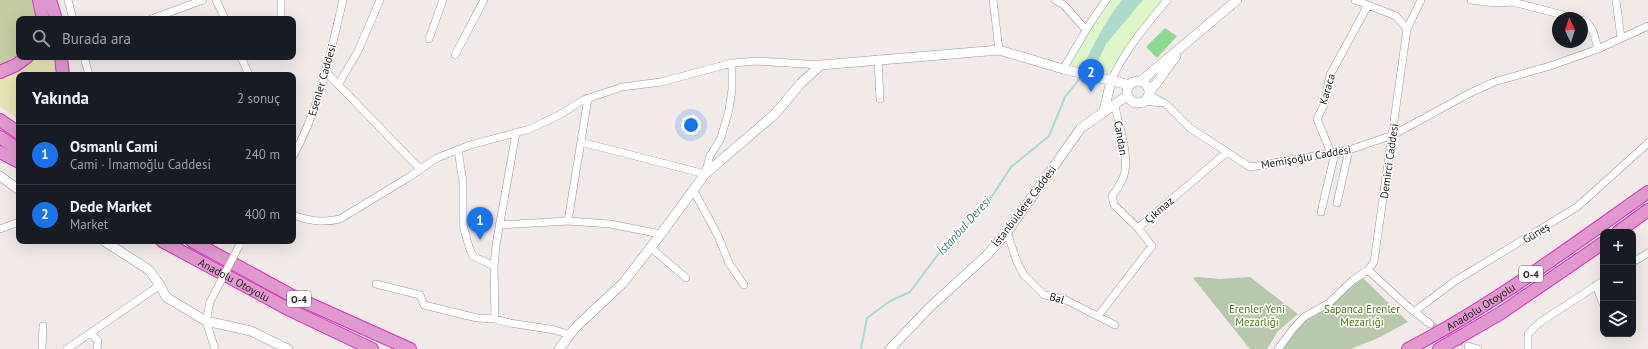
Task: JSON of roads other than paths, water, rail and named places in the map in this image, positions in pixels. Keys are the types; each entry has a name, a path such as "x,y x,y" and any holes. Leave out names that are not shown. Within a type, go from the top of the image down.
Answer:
{"highway":[{"path":"39,0 42,16"},
{"path":"50,0 55,16"},
{"path":"0,72 16,65 23,60"},
{"path":"61,60 63,72"},
{"path":"0,120 16,131"},
{"path":"0,137 16,148"},
{"path":"0,152 16,160"},
{"name":"Anadolu Otoyolu","path":"1408,349 1495,299 1648,192"},
{"path":"1622,229 1648,210"},
{"name":"Anadolu Otoyolu","path":"168,244 290,310 372,349"},
{"name":"Anadolu Otoyolu","path":"197,244 294,297 410,349"},
{"path":"212,244 294,297"},
{"name":"Anadolu Otoyolu","path":"1439,349 1501,313 1600,245"}],"street":[{"path":"68,0 71,16"},
{"path":"159,16 203,0"},
{"path":"216,0 224,16"},
{"path":"281,0 281,16"},
{"name":"Esenler Caddesi","path":"296,150 314,113 326,72 343,0"},
{"path":"338,85 358,50 380,0"},
{"path":"429,39 443,0"},
{"path":"455,55 484,0"},
{"path":"994,0 999,50"},
{"path":"1056,0 1064,5 1086,30"},
{"path":"1063,69 1106,0"},
{"path":"1104,111 1109,81 1142,29 1167,0"},
{"path":"1183,46 1148,96 1134,102 1129,98 1128,90 1134,82 1141,81 1237,0"},
{"path":"1355,0 1396,16 1407,30"},
{"name":"Demirci Caddesi","path":"1368,270 1374,262 1407,30 1421,0"},
{"path":"1471,0 1496,3 1511,1 1524,3 1555,12"},
{"path":"1616,0 1621,38"},
{"name":"Karaca","path":"1333,153 1317,119 1324,105 1330,75 1368,5"},
{"path":"1588,23 1592,28 1598,49"},
{"name":"Memişoğlu Caddesi","path":"1148,96 1166,104 1190,128 1250,167 1349,150 1393,135 1468,94 1494,82 1550,66 1598,49 1648,26"},
{"path":"296,216 305,219 328,222 340,219 437,158 458,150 530,129 588,98 622,87 661,82 732,63 756,61 820,64 999,50 1109,81 1128,90"},
{"path":"878,59 880,100"},
{"path":"85,60 88,72"},
{"path":"242,60 248,72"},
{"path":"705,174 710,156 721,138 729,110 732,89 732,63"},
{"path":"559,349 576,327 623,283 694,191 705,174 775,114 801,83 820,64"},
{"path":"326,72 420,169"},
{"path":"1141,81 1147,85 1148,96"},
{"name":"İstanbuldere Caddesi","path":"890,349 929,308 987,255 1007,232 1081,128 1104,111 1128,90"},
{"path":"568,221 588,98"},
{"name":"İstanbuldere Caddesi","path":"1104,111 1115,106 1134,102"},
{"name":"Candan","path":"1115,106 1125,147 1125,172 1121,183 1112,196 1114,205 1138,228"},
{"path":"495,319 494,266 499,225 516,133"},
{"path":"581,142 705,174"},
{"name":"Güneş","path":"1415,312 1455,281 1577,207 1648,143"},
{"path":"458,150 463,182 463,225 469,247 473,256 494,266"},
{"path":"1337,203 1349,150"},
{"name":"Çıkmaz","path":"1098,316 1152,246 1138,228 1227,152"},
{"path":"1321,212 1333,153"},
{"path":"0,176 16,188"},
{"path":"694,191 718,236 729,263 744,285"},
{"path":"499,225 568,221 610,224 661,234"},
{"path":"0,228 16,223"},
{"name":"Bal","path":"1007,232 1017,262 1024,275 1044,295 1064,299 1114,325"},
{"path":"109,244 149,270 160,285 166,297 206,321 251,331 288,349"},
{"path":"215,349 206,321 210,302 241,244"},
{"path":"650,247 686,278"},
{"path":"1636,260 1648,253"},
{"path":"1278,349 1304,317 1329,303 1353,280 1368,270 1430,324"},
{"path":"1528,349 1528,334 1539,323 1600,283"},
{"path":"376,284 420,296 424,305 477,318 495,319 570,334"},
{"path":"68,349 92,334 160,285"},
{"path":"1596,285 1602,301"},
{"path":"42,349 43,326"},
{"path":"92,334 98,341 97,349"},
{"path":"1468,346 1478,349"}],"waterway":[{"name":"İstanbul Deresi","path":"861,349 867,318 890,301 910,292 942,249 985,207 1011,167 1049,136 1065,97 1081,77"}],"tunnel":[{"path":"1430,324 1468,346"}],"place":[{"name":"Dede Market","path":"1091,92"},
{"name":"Osmanlı Cami","path":"480,240"}],"park label":[{"name":"Erenler Yeni Mezarlığı","path":"1257,315"},
{"name":"Sapanca Erenler Mezarlığı","path":"1362,315"}]}
